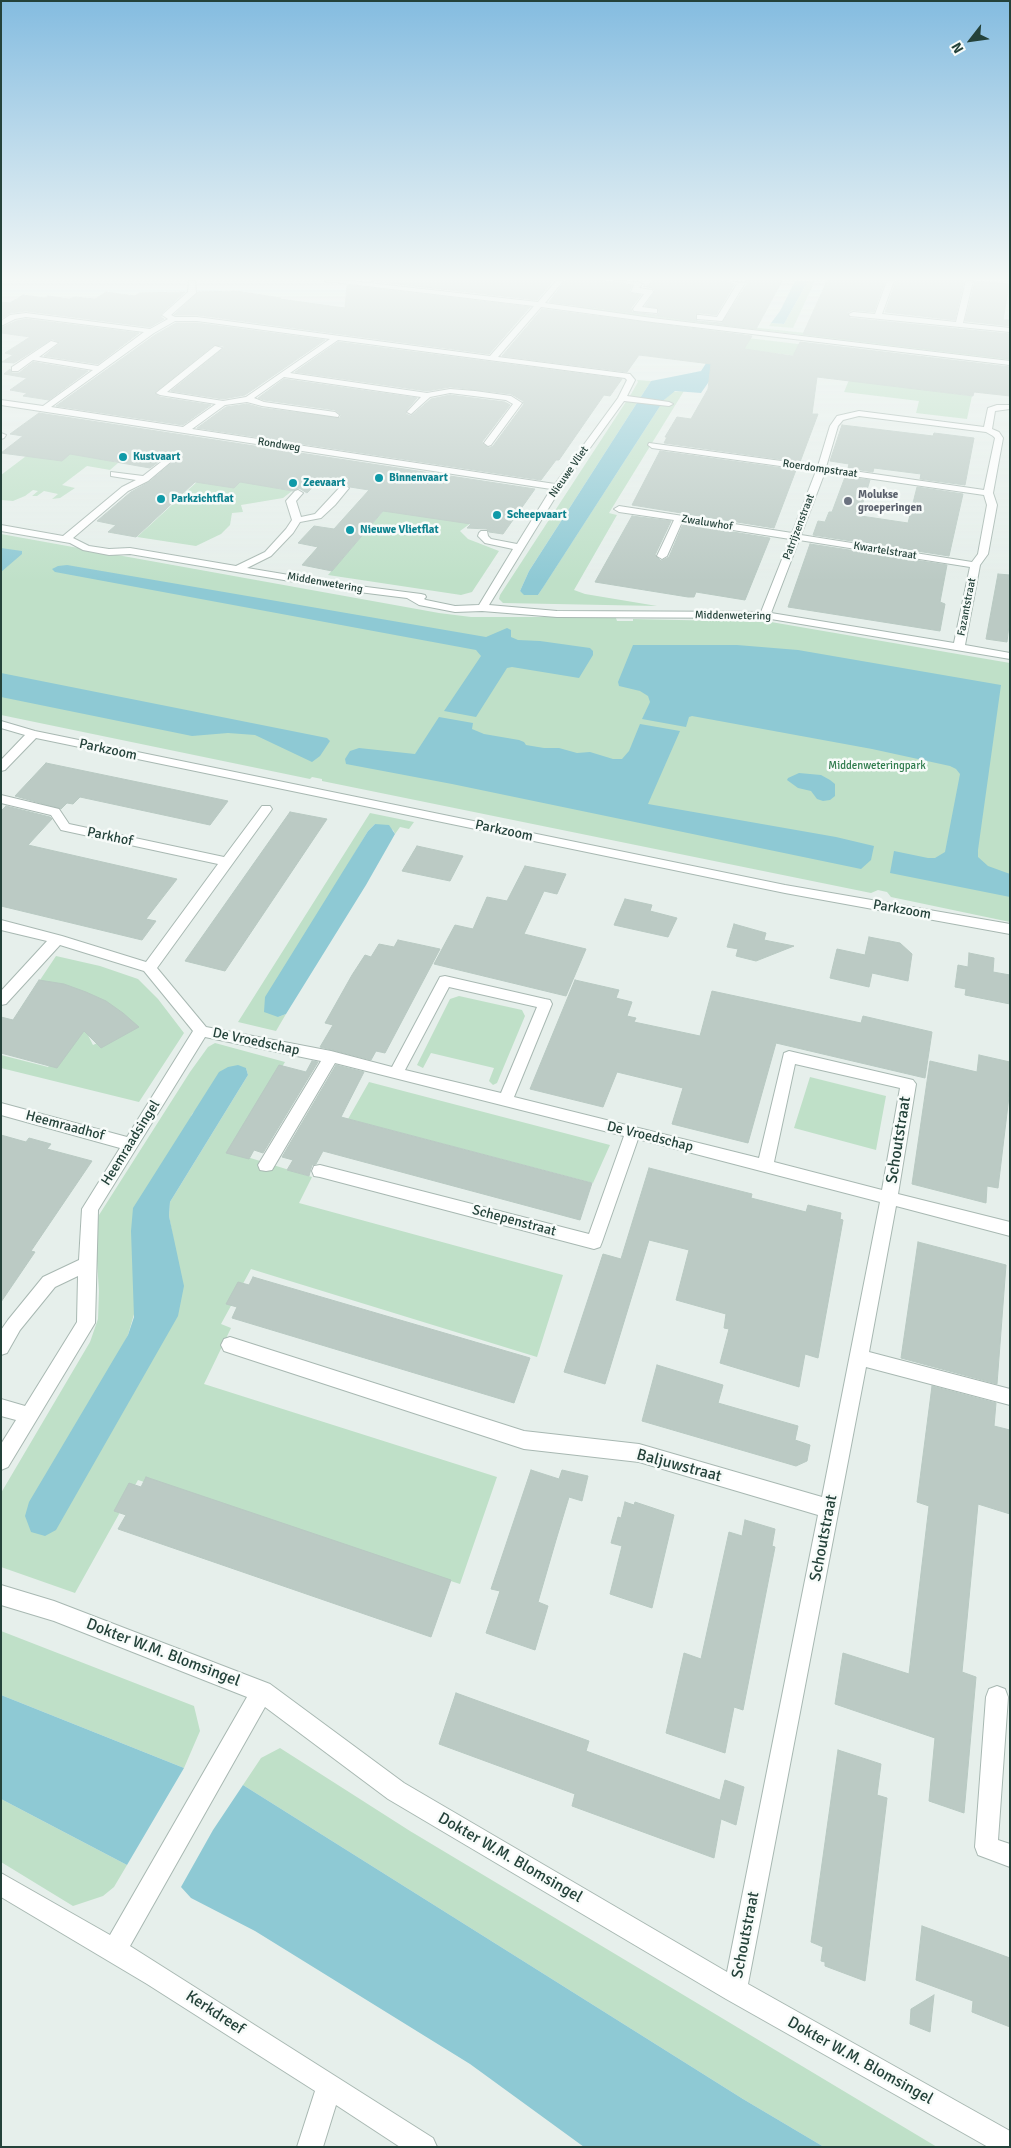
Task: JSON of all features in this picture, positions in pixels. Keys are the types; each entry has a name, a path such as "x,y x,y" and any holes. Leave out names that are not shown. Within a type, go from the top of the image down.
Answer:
{"street":[{"path":"45,408 80,381"},
{"path":"175,381 160,393 224,403 248,399 275,381"},
{"path":"331,381 427,394 450,391 508,398 518,403 488,443"},
{"name":"Nieuwe Vliet","path":"482,608 558,487 622,398 630,381"},
{"path":"411,412 427,394"},
{"path":"622,398 669,404"},
{"path":"248,399 262,404 335,415"},
{"name":"Rondweg","path":"1,402 558,487"},
{"path":"186,430 224,403"},
{"path":"988,430 991,410 997,407 1010,407"},
{"name":"Patrijzenstraat","path":"765,615 821,470 834,426 840,418 859,413 988,430"},
{"name":"Fazantstraat","path":"960,647 975,565 984,554 992,505 988,493 999,453 999,438 988,430"},
{"name":"Roerdompstraat","path":"652,445 988,493"},
{"path":"70,540 124,489 145,479 170,458"},
{"path":"124,465 114,474 145,479"},
{"path":"239,568 268,554 280,544 297,520 318,516 344,488"},
{"path":"297,520 291,501 298,493"},
{"name":"Zwaluwhof","path":"619,509 796,537"},
{"path":"662,556 679,518"},
{"name":"Middenwetering","path":"1,528 70,540 86,548 109,552 130,550 239,568 411,597 423,603 441,607 557,614 765,615 1010,656"},
{"path":"484,533 483,536 488,541 520,548"},
{"name":"Kwartelstraat","path":"796,537 975,565"},
{"name":"Parkzoom","path":"1,724 33,734 775,887 1010,929"},
{"path":"1,767 33,734"},
{"name":"Parkhof","path":"1,799 55,812 65,827 226,862"},
{"path":"1,925 57,939 149,968 266,809"},
{"path":"1,1000 57,939"},
{"name":"De Vroedschap","path":"149,968 201,1031 331,1057 633,1132 1010,1230"},
{"path":"396,1073 445,981 545,1004 504,1101"},
{"name":"Heemraadsingel","path":"1,1461 86,1323 88,1223 90,1209 201,1031"},
{"path":"266,1165 331,1057"},
{"name":"Schoutstraat","path":"735,1990 830,1509 889,1199 908,1084 789,1057 766,1167"},
{"name":"Heemraadhof","path":"1,1109 130,1144"},
{"name":"Schepenstraat","path":"320,1171 594,1242 633,1132"},
{"path":"1,1347 14,1325 49,1282 88,1264"},
{"name":"Baljuwstraat","path":"230,1346 524,1440 639,1453 830,1509"},
{"path":"859,1357 1010,1397"},
{"path":"1,1407 29,1416"},
{"name":"Dokter W.M. Blomsingel","path":"1,1596 54,1611 262,1692 396,1791 735,1990 1010,2145"},
{"path":"115,1950 262,1692"},
{"path":"998,1697 986,1847 1010,1856"},
{"name":"Kerkdreef","path":"1,1884 115,1950 424,2147"},
{"path":"310,2147 329,2086"}],"green space":[{"path":"651,381 529,571 520,591 524,594 538,595 664,400 671,392 684,391 609,513 617,515 574,590 585,594 657,606 503,603 499,599 500,595 638,382"},
{"path":"848,381 859,381 972,396 967,419 916,413 919,401 844,392"},
{"path":"46,441 118,463 110,470 87,466 62,485 75,488 60,498 52,499 58,494 44,491 37,496 32,496 38,491 33,490 13,501 1,500 1,475"},
{"path":"212,468 268,486 292,491 283,498 241,505 243,512 232,513 230,525 221,534 196,546 137,537"},
{"path":"397,495 471,523 460,531 468,539 499,551 472,592 461,595 328,575"},
{"name":"Middenweteringpark","path":"1,534 439,613 471,617 603,617 616,618 617,621 633,621 633,619 771,622 1010,663 1010,922 891,897 887,892 878,890 871,893 322,781 322,779 312,777 310,779 1,715"},
{"path":"370,813 414,822 409,829 400,827 395,834 393,830 375,824 368,831 350,861 278,1017 286,1014 276,1031 238,1022"},
{"path":"56,956 100,966 138,979 158,999 184,1033 139,1102 1,1068 1,1055 48,1067 69,1038 82,1029 88,1035 93,1045 128,1029 38,983"},
{"path":"459,996 522,1010 525,1016 497,1083 493,1085 489,1081 494,1068 431,1053 423,1068 417,1065 450,999"},
{"path":"215,1043 285,1062 231,1152 312,1177 299,1203 563,1275 537,1357 251,1269 221,1324 231,1328 204,1384 497,1477 460,1584 138,1480 75,1593 1,1567 1,1493 90,1342 98,1319 99,1291 95,1232 99,1215 208,1047","holes":["246,1068 248,1075 170,1202 169,1216 174,1243 31,1532 128,1335 192,1114"]},
{"path":"810,1077 886,1096 876,1150 794,1128"},
{"path":"369,1082 610,1145 593,1183 348,1119"},
{"path":"1,1631 194,1706 200,1731 184,1768 1,1695"},
{"path":"280,1748 410,1831 937,2147 824,2147 743,2099 243,1785 261,1758"},
{"path":"1,1799 127,1865 114,1887 103,1896 73,1906 1,1862"}],"water":[{"path":"651,381 709,381 701,393 675,391 664,400 538,595 524,595 520,591 529,571"},
{"path":"1,548 22,551 22,554 1,572"},
{"path":"67,565 486,637 507,628 511,630 511,637 518,640 590,648 593,651 593,655 579,678 512,667 507,668 476,717 444,711 481,656 476,650 55,572 52,569"},
{"path":"633,645 737,645 798,650 1001,685 978,857 988,866 1010,874 1010,897 890,873 894,851 928,858 935,858 945,852 960,774 956,769 950,766 872,749 692,716 689,717 686,727 642,719 650,702 648,696 640,691 619,686 618,682"},
{"path":"1,673 327,738 330,741 320,756 312,762 255,735 228,733 192,736 1,697"},
{"path":"439,717 473,723 472,729 484,734 519,740 526,745 559,748 577,753 590,752 613,759 622,759 629,751 640,724 680,731 648,804 836,837 874,846 871,860 861,869 452,784 346,764 345,759 350,751 359,748 415,754"},
{"path":"799,773 821,775 830,780 835,784 835,796 830,800 823,801 817,799 811,791 798,788 787,780"},
{"path":"375,824 389,825 395,834 366,885 286,1014 278,1017 264,1012 265,997 368,831"},
{"path":"238,1065 246,1068 248,1075 170,1202 169,1216 184,1286 178,1316 56,1530 45,1536 31,1532 25,1516 29,1502 128,1335 134,1317 131,1231 133,1208 219,1072 228,1067"},
{"path":"1,1695 184,1768 127,1865 1,1799"},
{"path":"243,1785 743,2099 824,2147 584,2147 470,2064 255,1931 191,1898 181,1887 213,1830"}],"building":[{"path":"22,381 74,381 49,400 23,396 27,393 10,390"},
{"path":"91,381 169,381 154,393 160,397 211,405 183,425 56,406"},
{"path":"183,381 265,381 245,395 223,399 171,391"},
{"path":"281,381 300,381 417,398 406,411 406,414 411,416 431,399 450,395 505,402 510,405 482,442 489,448 493,446 524,404 523,401 511,394 450,387 427,391 359,381 620,381 610,396 604,395 559,460 556,460 541,480 197,428 226,407 247,404 262,408 340,418 341,415 335,410 258,398"},
{"path":"709,381 816,381 812,414 818,414 800,462 664,443 667,437 665,437 677,417 691,419 708,389"},
{"path":"852,381 1010,381 1010,396 974,392 973,396"},
{"path":"39,413 535,489 503,534 489,532 487,529 467,528 471,524 383,511 332,571 302,565 318,547 298,543 314,526 334,529 369,490 350,487 345,483 339,485 318,482 307,493 299,488 293,491 240,482 234,488 195,482 136,537 108,532 116,525 97,521 131,492 149,482 174,461 175,455 169,454 150,468 70,454 62,461 1,453 23,436 10,434"},
{"path":"842,425 933,436 934,433 974,438 965,485 920,479 921,474 874,468 873,472 848,468 849,464 830,461"},
{"path":"660,451 796,470 774,528 632,505"},
{"path":"845,477 870,480 861,509 863,509 861,516 908,523 917,487 963,494 949,556 813,535 818,521 825,522 829,512 832,512"},
{"path":"632,516 671,521 655,555 661,561 669,557 683,524 770,538 745,600 696,592 694,597 688,597 595,582"},
{"path":"810,544 947,565 940,602 945,604 940,631 788,607"},
{"path":"998,574 1010,575 1010,616 1007,642 986,639"},
{"path":"46,763 228,801 210,825 80,797 73,804 67,803 61,809 15,796"},
{"path":"6,806 52,819 28,845 177,879 146,919 156,921 142,940 1,906 1,811"},
{"path":"290,812 327,819 225,971 185,961"},
{"path":"417,846 463,856 450,881 402,871"},
{"path":"525,866 566,874 557,894 544,891 524,934 586,949 566,996 434,964 455,925 473,929 487,897 507,901"},
{"path":"625,899 652,905 650,911 677,918 668,937 614,925"},
{"path":"734,924 766,933 764,940 794,946 756,961 736,956 738,949 727,947"},
{"path":"869,937 900,943 912,954 908,981 872,973 869,987 830,978 837,949 865,955"},
{"path":"398,940 440,949 385,1053 376,1051 371,1060 320,1047 333,1025 325,1023 365,955 371,957 379,944 394,947"},
{"path":"969,953 994,958 993,972 1010,975 1010,1004 965,995 966,989 955,987 958,965 968,967"},
{"path":"39,980 64,984 106,1001 139,1027 101,1048 84,1031 57,1068 1,1053 1,1017 13,1020"},
{"path":"575,980 619,990 616,998 632,1002 627,1016 636,1018 634,1022 700,1036 712,991 861,1023 863,1016 932,1032 925,1078 776,1043 748,1143 672,1124 683,1088 617,1072 603,1107 530,1089"},
{"path":"979,1055 1010,1062 1010,1088 998,1188 987,1186 986,1203 912,1184 930,1061 977,1072"},
{"path":"312,1061 318,1062 263,1153 254,1150 249,1159 226,1153 279,1065 306,1072"},
{"path":"336,1065 364,1072 341,1117 592,1183 580,1220 323,1151 316,1164 312,1165 309,1176 287,1170 293,1160 282,1157"},
{"path":"1,1135 26,1142 29,1138 51,1144 47,1149 92,1161 31,1251 35,1252 1,1302"},
{"path":"649,1168 752,1194 751,1198 806,1212 808,1205 841,1213 840,1219 843,1220 818,1358 805,1354 799,1387 720,1363 729,1329 724,1328 726,1314 676,1300 689,1250 649,1240 605,1384 564,1372 603,1254 621,1259"},
{"path":"918,1242 1006,1265 997,1384 901,1358"},
{"path":"253,1277 530,1358 514,1403 232,1318 237,1307 226,1304 238,1282 249,1285"},
{"path":"657,1365 723,1385 718,1403 798,1426 795,1440 810,1445 807,1461 796,1466 642,1421"},
{"path":"932,1386 996,1403 994,1426 1010,1430 1010,1514 978,1504 962,1672 976,1677 964,1813 929,1801 935,1738 835,1704 843,1653 909,1674 929,1506 917,1502"},
{"path":"531,1470 559,1479 562,1470 588,1476 582,1501 569,1497 538,1602 548,1606 535,1650 486,1633 500,1591 491,1589"},
{"path":"146,1477 451,1580 431,1637 118,1529 126,1515 114,1511 129,1483 141,1487"},
{"path":"625,1502 634,1505 635,1502 674,1515 652,1608 610,1594 622,1546 611,1543 618,1517 621,1518"},
{"path":"745,1520 775,1529 772,1546 775,1547 743,1710 734,1707 725,1753 666,1733 684,1653 701,1659 729,1532 742,1536"},
{"path":"456,1693 589,1741 586,1751 720,1800 725,1780 744,1787 736,1825 721,1819 714,1858 572,1806 575,1794 439,1744"},
{"path":"838,1750 881,1764 877,1795 887,1798 865,1981 825,1966 825,1962 821,1961 823,1947 811,1942"},
{"path":"922,1926 1010,1958 1010,2027 972,2012 973,2001 916,1980"},
{"path":"934,1995 930,2032 910,2024 911,2009"}],"place":[{"name":"Kustvaart","path":"123,457"},
{"name":"Binnenvaart","path":"379,478"},
{"name":"Zeevaart","path":"293,483"},
{"name":"Parkzichtflat","path":"161,499"},
{"name":"Molukse groeperingen","path":"848,501"},
{"name":"Scheepvaart","path":"497,515"},
{"name":"Nieuwe Vlietflat","path":"350,530"}]}
